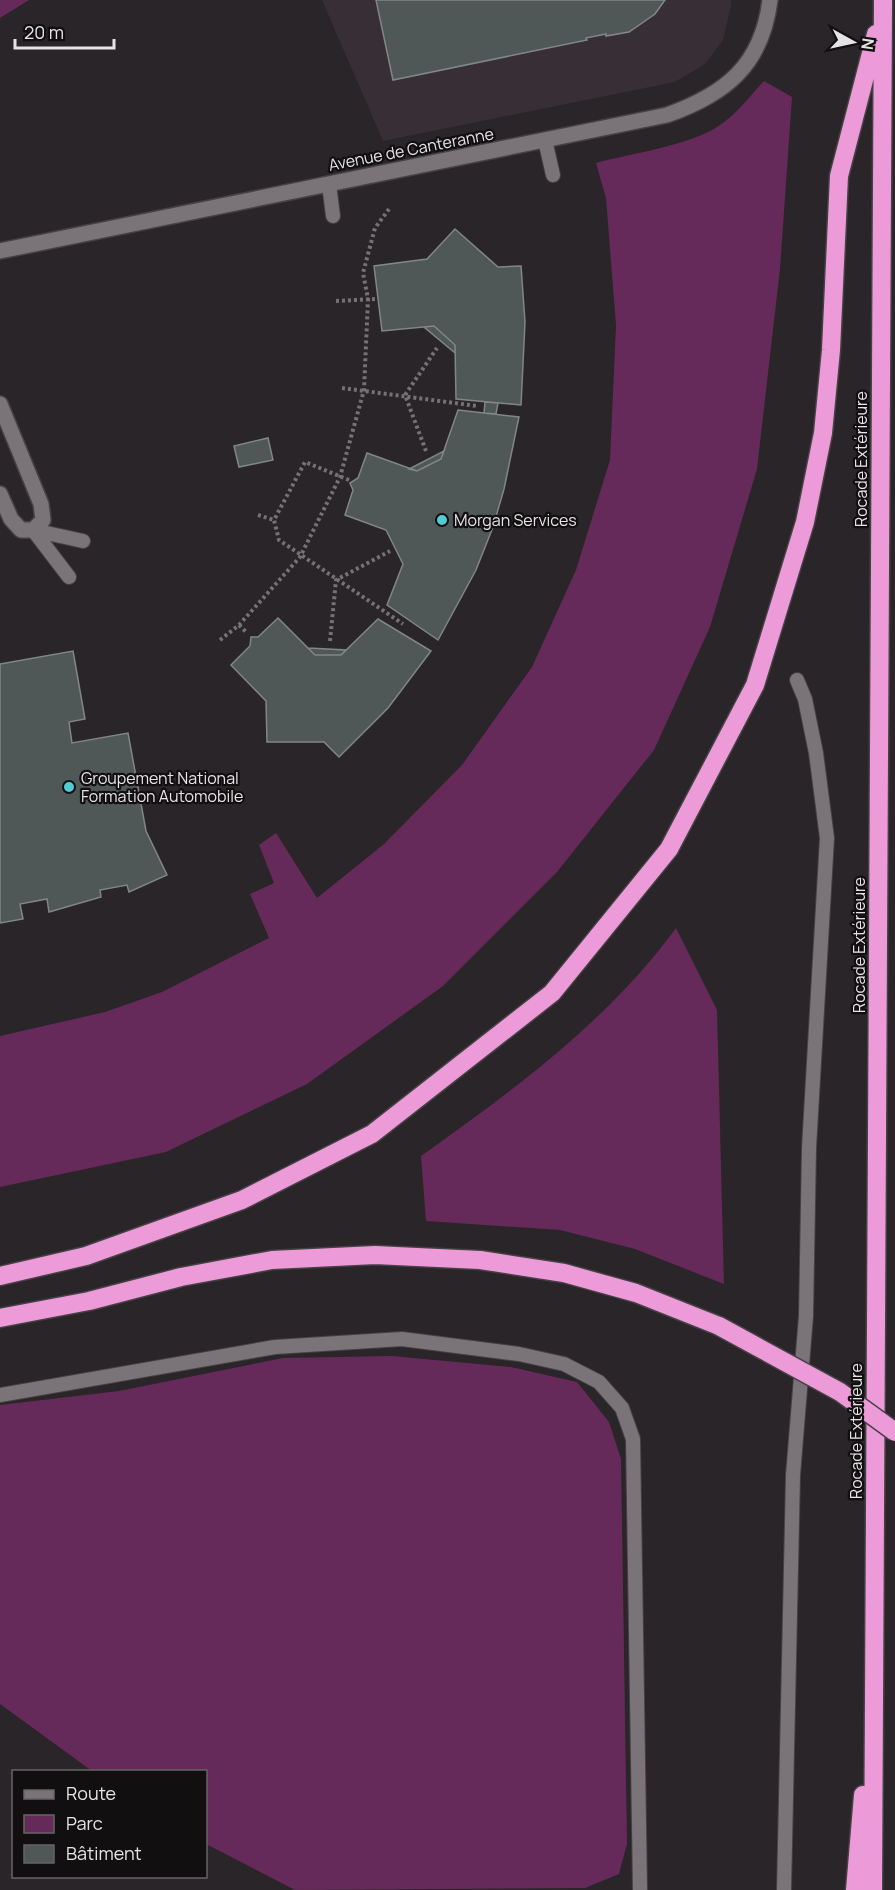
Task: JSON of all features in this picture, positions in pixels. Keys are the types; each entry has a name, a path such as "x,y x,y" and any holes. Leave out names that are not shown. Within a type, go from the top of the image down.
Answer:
{"highway":[{"path":"0,1276 86,1256 243,1200 372,1134 552,993 669,849 755,684 806,522 823,433 829,374 839,176 883,3"},
{"name":"Rocade Extérieure","path":"873,1890 883,3"},
{"path":"0,1318 89,1301 181,1277 272,1260 375,1255 480,1260 564,1273 636,1293 719,1326 840,1392 895,1432"},
{"path":"855,1890 875,1629"}],"street":[{"name":"Avenue de Canteranne","path":"0,251 667,115 700,103 729,84 759,45 770,0"},
{"path":"0,404 41,504 44,520 33,530 21,530 11,519 0,494"}],"lane":[{"path":"545,140 553,175"},
{"path":"329,184 333,216"},
{"path":"33,530 82,541"},
{"path":"33,530 69,577"},
{"path":"784,1890 793,1475 806,1316 809,1148 827,838 816,753 805,699 797,680"},
{"path":"0,1395 275,1347 402,1340 519,1353 564,1364 598,1382 622,1408 633,1439 640,1890"}],"path":[{"path":"220,639 239,625 300,557 340,477 364,390 368,299 363,273 375,228 389,209"},
{"path":"336,301 375,299"},
{"path":"405,394 437,348"},
{"path":"342,388 405,394 477,406"},
{"path":"405,394 426,451"},
{"path":"349,480 305,462 274,520 279,540 300,557 403,624"},
{"path":"258,515 274,520"},
{"path":"336,580 390,551"},
{"path":"330,641 336,580"},
{"path":"239,625 247,633"}],"shaded area":[{"path":"322,0 731,0 731,6 723,40 705,64 675,82 383,141"}],"green space":[{"path":"0,0 29,0 0,18"},
{"path":"764,81 792,97 780,269 757,469 710,627 654,750 557,872 443,986 307,1084 166,1152 0,1187 0,1036 105,1012 162,992 269,938 250,894 274,883 259,845 276,833 317,898 384,844 462,765 532,667 576,570 610,460 616,325 606,198 596,163 676,144 705,133 730,117"},
{"path":"676,928 717,1010 724,1284 635,1249 560,1230 426,1221 421,1156 491,1106 590,1024 621,994"},
{"path":"392,1356 511,1367 577,1382 609,1422 621,1459 627,1844 619,1874 585,1888 295,1890 207,1845 207,1770 91,1770 0,1704 0,1405 119,1391 283,1358"}],"building":[{"path":"376,0 665,0 655,14 629,32 586,38 587,40 393,80"},
{"path":"455,229 498,267 521,266 525,322 521,405 456,399 455,345 434,326 382,331 374,266 427,259"},
{"path":"434,326 455,345 455,353 424,327"},
{"path":"485,402 498,403 496,414 484,413"},
{"path":"458,410 519,417 504,489 493,527 476,570 438,640 387,605 403,564 386,530 345,515 353,490 350,483 358,478 367,453 417,471 441,459"},
{"path":"268,438 273,460 239,467 234,446"},
{"path":"444,451 441,459 417,471 409,469"},
{"path":"278,618 315,655 341,655 378,619 431,651 388,708 339,757 324,742 267,742 266,701 231,665 250,646 251,637 258,637"},
{"path":"308,648 346,650 341,655 315,655"},
{"name":"Groupement National Formation Automobile","path":"73,651 85,719 69,722 72,743 128,733 146,831 167,875 129,892 127,885 100,890 101,897 49,912 47,899 20,904 23,919 0,923 0,664"}],"place":[{"name":"Morgan Services","path":"442,520"},
{"name":"Groupement National Formation Automobile","path":"69,787"}]}
